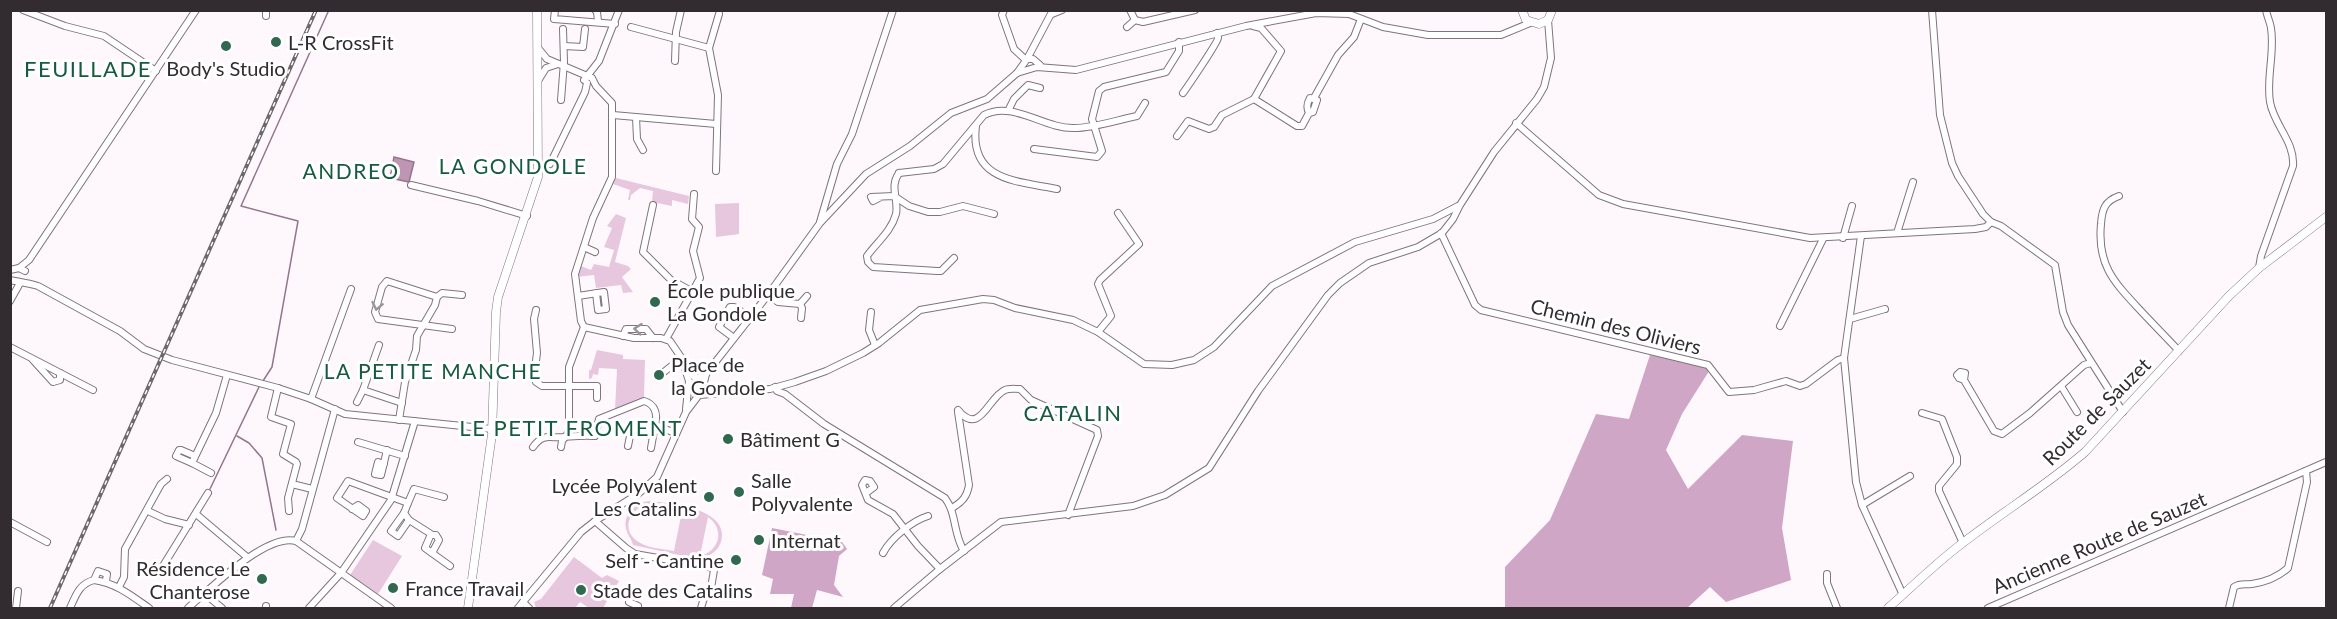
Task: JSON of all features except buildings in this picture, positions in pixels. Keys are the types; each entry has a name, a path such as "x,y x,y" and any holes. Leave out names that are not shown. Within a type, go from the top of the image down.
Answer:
{"main road":[{"path":"466,609 492,429 495,312 538,177 540,64 537,47 537,10"},
{"path":"1522,13 1535,24 1560,10"},
{"name":"Route de Sauzet","path":"1888,609 1963,543 2061,473 2085,452 2229,296 2259,268 2326,217"}],"street":[{"path":"23,10 65,26 104,36 156,71"},
{"path":"10,301 18,276 196,10"},
{"path":"555,10 554,19 615,24"},
{"path":"595,10 598,21"},
{"path":"550,164 591,82 619,10"},
{"path":"675,62 675,39 681,10"},
{"path":"820,223 837,164 852,134 892,10"},
{"path":"1004,10 1002,15 1014,49 1029,63 1043,67 1076,70 1246,26 1322,13 1349,14 1383,27 1428,35 1486,37 1535,24 1550,44"},
{"path":"688,383 706,374 768,296 820,223 866,174 892,159 951,113 987,99 1029,63 1034,48 1053,12 1062,10"},
{"path":"1130,10 1135,20 1143,22 1195,10"},
{"path":"1932,10 1940,115 1952,163 1958,176 1991,222 2001,226 2055,265 2063,312 2068,326 2123,412"},
{"path":"2259,268 2261,256 2293,166 2294,155 2273,115 2270,103 2268,89 2271,29 2266,11"},
{"path":"1510,32 1522,13"},
{"path":"716,171 718,95 709,48 719,15"},
{"path":"894,609 940,569 1002,522 1133,506 1164,495 1209,468 1258,392 1328,295 1340,283 1368,263 1418,247 1442,233 1453,219 1494,152 1544,87 1550,66 1551,15"},
{"path":"1254,99 1297,126 1304,123 1317,104 1314,98 1338,55 1354,37 1361,19"},
{"path":"1127,27 1135,20"},
{"path":"1177,136 1188,121 1209,129 1214,127 1222,115 1254,99 1281,51 1261,28 1246,26"},
{"path":"631,27 709,48"},
{"path":"561,100 563,29"},
{"path":"564,46 583,46 585,29"},
{"path":"1183,93 1205,57 1214,47 1218,39 1217,33"},
{"path":"1034,149 1097,157 1102,151 1092,119 1099,91 1104,87 1166,72 1179,51 1179,42"},
{"path":"537,47 547,59 572,69 591,82 612,103 613,115 612,177 593,218 575,274 581,321 584,327 569,367 569,432 567,437"},
{"path":"540,64 547,59"},
{"path":"540,64 561,64"},
{"path":"1008,111 1014,99 1028,85 1040,88"},
{"path":"987,99 992,111"},
{"path":"978,103 984,114"},
{"path":"898,173 934,169 942,164 984,114 992,111 1008,111 1074,129 1137,116 1145,103"},
{"path":"613,115 716,124"},
{"path":"636,117 637,139 643,150"},
{"path":"1516,123 1599,195 1612,201 1823,239 1975,229 1986,227 1991,222"},
{"path":"976,126 977,151 987,169 1000,177 1056,189"},
{"path":"892,159 898,173 893,183 896,212 882,240 867,256 870,265 894,269 941,271 954,258"},
{"path":"1897,233 1913,182"},
{"path":"411,185 478,201 527,216"},
{"path":"666,339 700,278 693,251 699,227 692,219 694,194"},
{"path":"879,198 894,196 909,206 928,212 940,212 963,206 994,214"},
{"path":"2119,196 2109,199 2103,207 2101,218 2101,242 2106,268 2118,288 2179,351"},
{"path":"653,205 643,252 671,280 693,292"},
{"path":"688,394 698,397 779,386 826,370 875,345 921,310 983,299 1073,320 1098,332 1144,364 1173,365 1194,360 1214,347 1272,286 1355,242 1433,219 1460,205"},
{"path":"896,212 909,206"},
{"path":"1843,238 1852,206"},
{"path":"1098,332 1111,316 1098,284 1139,244 1118,213"},
{"name":"Chemin des Oliviers","path":"1442,233 1475,305 1481,310 1708,365 1729,392 1754,390 1786,381 1800,386 1844,358"},
{"path":"1862,236 1844,358 1856,482 1862,505 1903,595"},
{"path":"1780,326 1823,239"},
{"path":"584,247 596,252"},
{"path":"18,276 120,331 150,352 183,364 278,388 345,414 492,429"},
{"path":"437,297 390,282 384,283 375,312 378,319 452,329"},
{"path":"311,399 351,289"},
{"path":"399,420 417,336 435,305 437,297 442,292 462,295"},
{"path":"578,296 596,293"},
{"path":"768,296 777,302 800,304"},
{"path":"800,304 807,296"},
{"path":"800,304 801,318"},
{"path":"734,338 719,327 730,307 750,317"},
{"path":"1850,319 1885,309"},
{"path":"536,310 534,319 537,353 534,376 536,382 542,386 597,386 597,398"},
{"path":"871,312 869,330 875,345"},
{"path":"584,327 623,336 666,339 672,342 698,379 713,394"},
{"path":"623,336 626,329 630,327 646,329 653,338"},
{"path":"666,339 687,374 686,412"},
{"path":"357,402 379,345"},
{"path":"10,347 93,390"},
{"path":"31,357 52,381 60,380 60,373"},
{"path":"659,376 680,359"},
{"path":"1964,380 1994,431 2002,434 2030,413 2084,365 2091,363"},
{"path":"698,379 706,374"},
{"path":"211,473 194,460 216,413 227,375"},
{"path":"523,606 581,532 595,520 638,494 657,477 675,433 686,412 698,397 698,379"},
{"path":"779,386 784,393 824,424 945,498 952,508 957,537 964,551"},
{"path":"2061,386 2077,412"},
{"path":"278,388 271,417 291,424 283,454 296,462 288,498 289,511"},
{"path":"952,508 963,501 969,485 958,408 964,418 981,416 1000,393 1007,389 1020,389 1031,400 1097,430 1098,436 1068,515"},
{"path":"363,390 402,404"},
{"path":"561,447 562,441 571,434 595,436 598,419 644,401 655,408 657,420 651,448"},
{"path":"293,540 302,524 335,409"},
{"path":"1922,413 1942,419 1957,457 1957,464 1939,486 1939,491 1963,543"},
{"path":"311,608 341,573 393,498 415,421"},
{"path":"628,446 630,430 635,423 655,425 675,433"},
{"path":"533,447 542,438 567,437"},
{"path":"358,442 405,456"},
{"path":"384,464 387,450"},
{"name":"Ancienne Route de Sauzet","path":"1988,609 2326,462"},
{"path":"2229,609 2234,587 2280,575 2288,568 2307,482 2306,471"},
{"path":"1862,505 1910,476"},
{"path":"119,587 124,577 125,549 161,484 167,479"},
{"path":"352,509 337,498 348,481 408,503"},
{"path":"292,484 312,489"},
{"path":"409,520 398,536 391,531 404,513 414,489 444,497"},
{"path":"158,574 208,493"},
{"path":"866,493 868,500 893,514 940,569"},
{"path":"148,511 165,519 189,525"},
{"path":"404,513 409,520 431,535 424,546 450,566"},
{"path":"196,514 247,557"},
{"path":"883,553 887,546 906,529 928,516"},
{"path":"595,520 635,554 710,567 714,570 711,588 706,591 701,609"},
{"path":"10,522 47,542"},
{"path":"188,609 247,557 283,540 293,540 391,609"},
{"path":"70,609 79,589 85,583 94,580 101,571 107,574 106,581 119,587 149,609"},
{"path":"1827,574 1827,583 1837,609"},
{"path":"16,609 18,591"},
{"path":"205,594 222,609"}],"shaded area":[{"path":"394,157 414,162 409,182 390,178"},
{"path":"616,178 689,196 688,204 672,200 672,206 652,202 653,191 640,188 628,200 630,190 613,184"},
{"path":"739,203 739,234 716,237 715,204"},
{"path":"616,214 626,218 615,262 631,269 622,277 633,292 623,293 621,285 596,288 594,275 577,277 581,266 591,270 594,264 609,267 614,250 604,247 612,228 607,226"},
{"path":"597,350 623,355 623,359 645,360 644,398 615,410 617,369 599,368 598,375 593,374 589,379 589,370 591,370"},
{"path":"1650,355 1711,368 1682,414 1666,450 1688,489 1742,435 1793,441 1782,528 1791,580 1726,602 1710,587 1687,608 1505,608 1505,567 1550,520 1596,414 1629,419"},
{"path":"644,502 669,503 693,509 714,519 720,526 722,535 717,549 706,557 712,559 711,562 633,545 627,532 627,516 634,507","holes":["650,504 682,511 674,551 645,545 632,536 628,524 630,518 638,509","708,517 717,527 718,539 712,549 700,556"]},
{"path":"772,528 842,542 847,549 839,556 834,585 843,597 817,590 812,608 791,608 794,594 770,594 773,579 762,575"},
{"path":"373,540 402,556 378,594 350,575"},
{"name":"Stade des Catalins","path":"574,557 602,578 607,575 619,581 603,608 589,608 580,602 575,608 536,608 534,602 541,599"}],"waterway":[{"path":"263,381 272,367 298,221 241,206 328,12 331,10"},
{"path":"210,489 259,387"},
{"path":"237,436 249,443 262,458 276,530"}],"railway":[{"path":"50,608 316,10"}],"place":[{"name":"L-R CrossFit","path":"276,42"},
{"name":"Body's Studio","path":"226,46"},
{"name":"École publique La Gondole","path":"655,302"},
{"name":"Place de la Gondole","path":"659,375"},
{"name":"Bâtiment G","path":"728,439"},
{"name":"Salle Polyvalente","path":"739,492"},
{"name":"Lycée Polyvalent Les Catalins","path":"709,497"},
{"name":"Internat","path":"759,540"},
{"name":"Self - Cantine","path":"736,560"},
{"name":"Résidence Le Chanterose","path":"262,579"},
{"name":"France Travail","path":"393,588"},
{"name":"Stade des Catalins","path":"581,590"}],"district":[{"name":"FEUILLADE","path":"88,68"},
{"name":"LA GONDOLE","path":"513,165"},
{"name":"ANDREO","path":"351,170"},
{"name":"LA PETITE MANCHE","path":"433,370"},
{"name":"CATALIN","path":"1073,412"},
{"name":"LE PETIT FROMENT","path":"571,427"}]}
